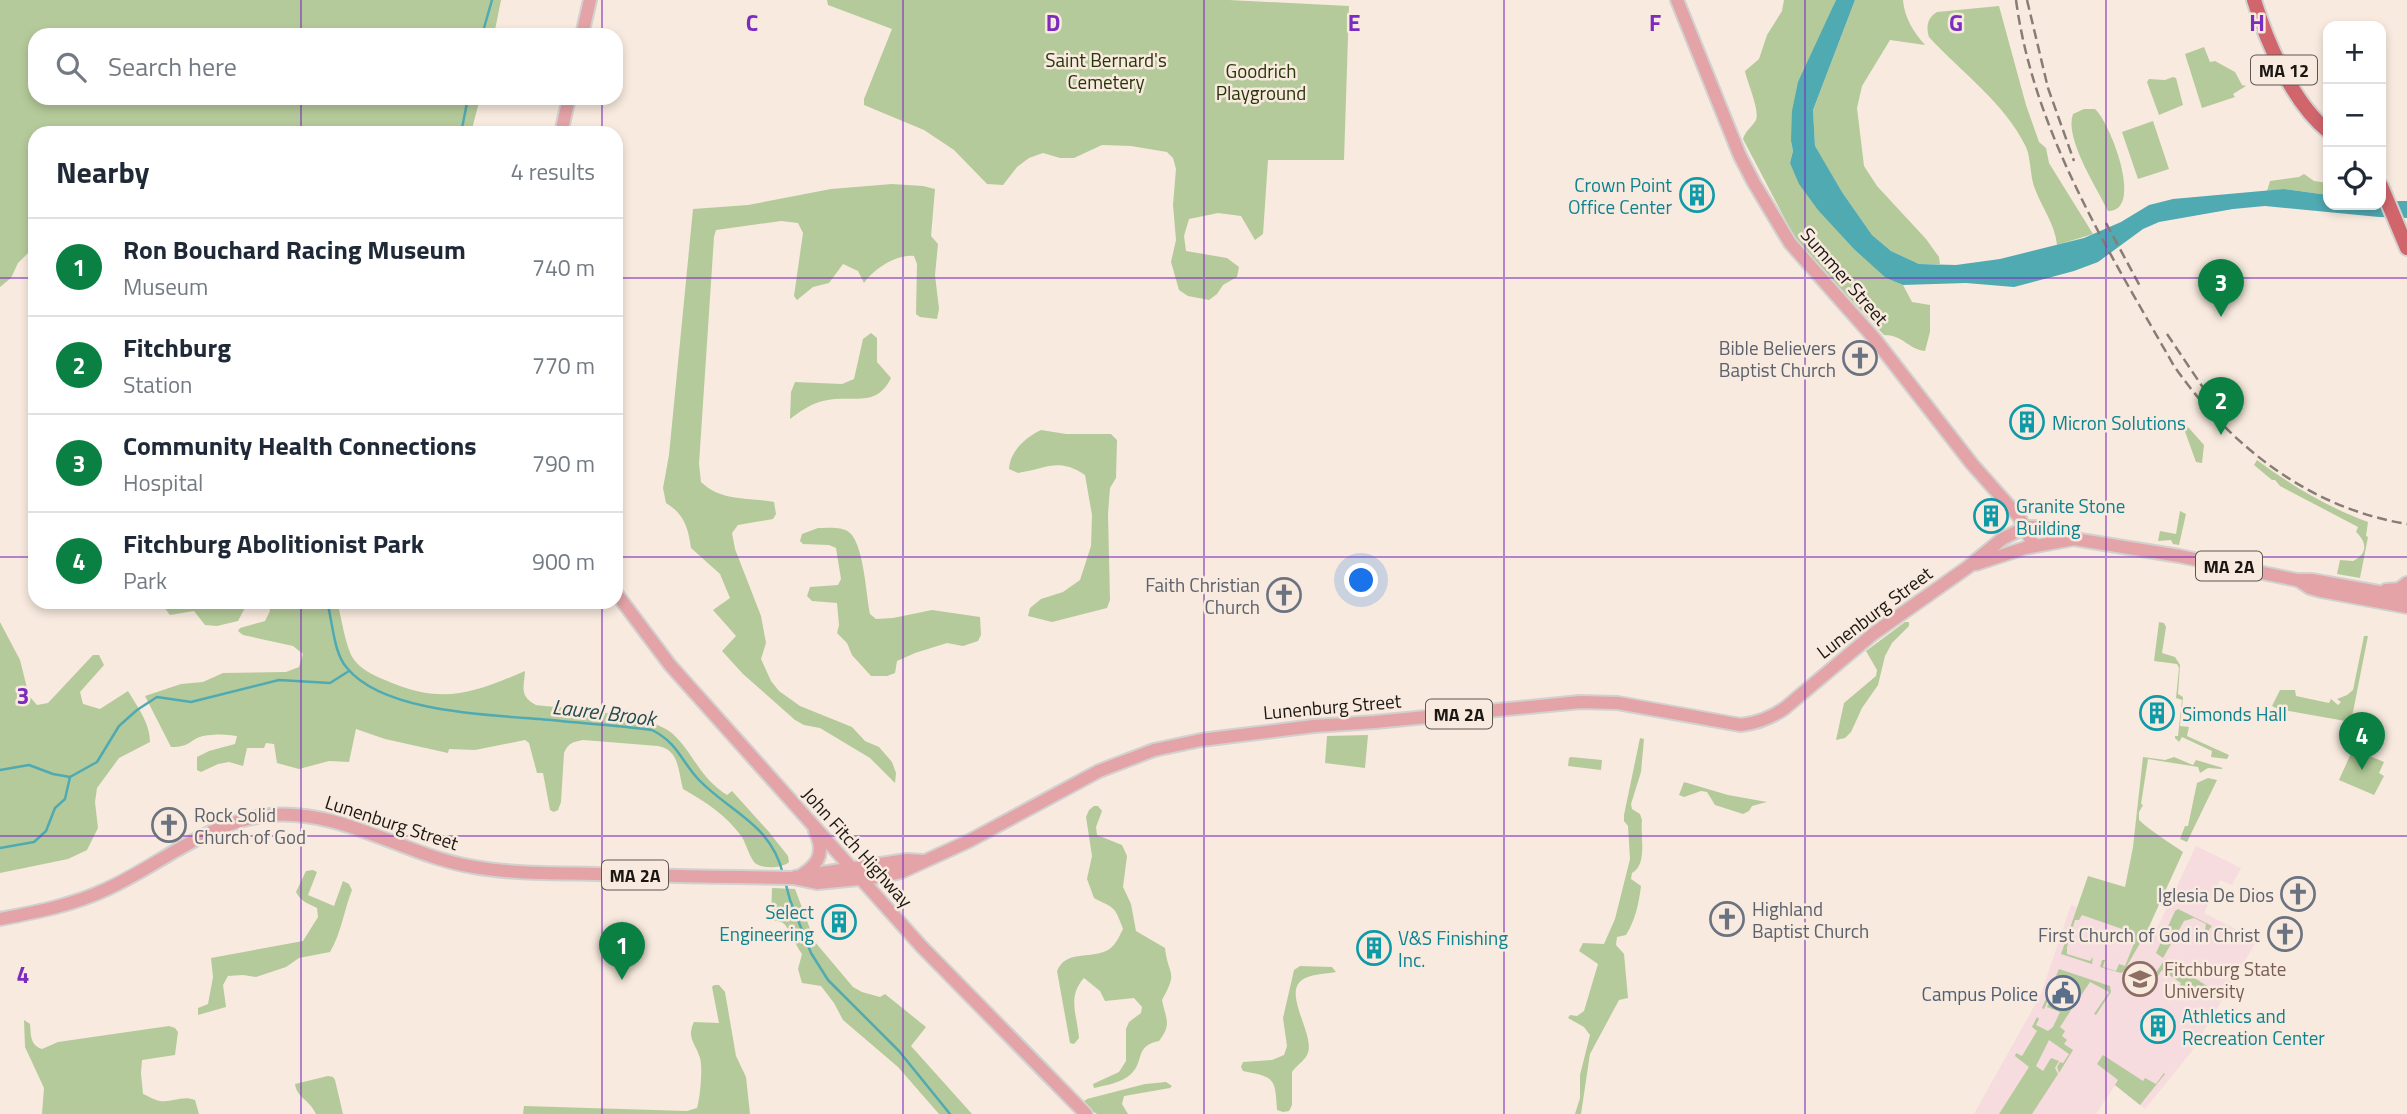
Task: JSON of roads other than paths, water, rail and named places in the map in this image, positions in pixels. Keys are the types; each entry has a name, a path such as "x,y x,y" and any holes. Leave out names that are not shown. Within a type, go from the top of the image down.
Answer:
{"highway":[{"name":"MA 12","path":"2254,0 2261,22 2290,82 2311,115 2323,126"},
{"path":"2386,196 2407,248"}],"main road":[{"path":"584,28 590,0"},
{"name":"Summer Street","path":"1677,0 1740,156 1790,243 1874,338 1972,464 2026,527 2034,546"},
{"path":"563,126 567,105"},
{"name":"MA 2A","path":"2026,527 2039,527 2074,539 2179,556 2297,580 2372,589 2407,597"},
{"name":"Lunenburg Street","path":"797,877 817,883 901,872 969,841 1099,771 1154,750 1201,740 1314,726 1580,702 1615,703 1741,725 1753,723 1774,716 1873,634 2002,539 2026,527"},
{"name":"MA 2A","path":"2034,546 2074,539"},
{"name":"Lunenburg Street","path":"1968,566 2034,546"},
{"name":"MA 2A","path":"2297,580 2321,591 2407,607"},
{"path":"2372,589 2395,590 2407,583"},
{"name":"John Fitch Highway","path":"623,603 670,665 944,971 1086,1114"},
{"name":"Lunenburg Street","path":"0,919 59,907 86,898 114,886 198,839 232,824 269,815 315,817 349,826 440,860 489,869 539,873 774,878 907,860 923,861"},
{"path":"797,877 816,863 821,849 810,821"}],"water":[{"path":"1836,0 1855,0 1813,110 1815,146 1872,235 1891,251 1919,264 1956,265 2000,259 2084,238 2121,222 2149,205 2173,199 2284,189 2323,194 2323,210 2386,210 2386,201 2407,201 2407,218 2265,206 2233,209 2159,222 2143,229 2098,262 2014,287 1966,283 1903,285 1886,278 1854,249 1818,210 1799,184 1790,163 1793,151 1792,111 1798,82"}],"waterway":[{"name":"Laurel Brook","path":"484,28 492,0"},
{"name":"Laurel Brook","path":"462,126 467,105"},
{"name":"Laurel Brook","path":"328,609 342,661 363,683 385,694 465,713 638,728 652,730 661,735 674,747 699,780 760,831 777,857 783,874"},
{"path":"0,848 34,842 46,831 55,808 65,799 70,777 97,762 119,726 157,697 191,702 279,680 330,683 349,671"},
{"path":"0,770 29,765 70,777"},
{"name":"Laurel Brook","path":"785,881 811,953 828,980 899,1051 950,1114"}],"railway":[{"path":"2016,0 2025,49 2039,98 2057,144 2100,235 2174,366 2220,422 2246,447 2275,469 2337,504 2371,516 2407,524"},
{"path":"2027,0 2048,88 2074,161"},
{"path":"2106,223 2141,288"},
{"path":"2167,334 2206,392"}],"place":[{"name":"Crown Point Office Center","path":"1697,195"},
{"name":"Community Health Connections","path":"2221,317"},
{"name":"Bible Believers Baptist Church","path":"1860,358"},
{"name":"Micron Solutions","path":"2027,422"},
{"name":"Fitchburg","path":"2221,435"},
{"name":"Granite Stone Building","path":"1991,516"},
{"name":"Faith Christian Church","path":"1284,595"},
{"name":"Simonds Hall","path":"2157,713"},
{"name":"Fitchburg Abolitionist Park","path":"2362,770"},
{"name":"Rock Solid Church of God","path":"169,825"},
{"name":"Iglesia De Dios","path":"2298,894"},
{"name":"Highland Baptist Church","path":"1727,919"},
{"name":"Select Engineering","path":"839,922"},
{"name":"First Church of God in Christ","path":"2285,934"},
{"name":"V&S Finishing Inc.","path":"1374,948"},
{"name":"Fitchburg State University","path":"2140,979"},
{"name":"Ron Bouchard Racing Museum","path":"622,980"},
{"name":"Campus Police","path":"2063,993"},
{"name":"Athletics and Recreation Center","path":"2158,1026"}],"park label":[{"name":"Saint Bernard's Cemetery","path":"1106,70"},
{"name":"Goodrich Playground","path":"1261,81"}]}
